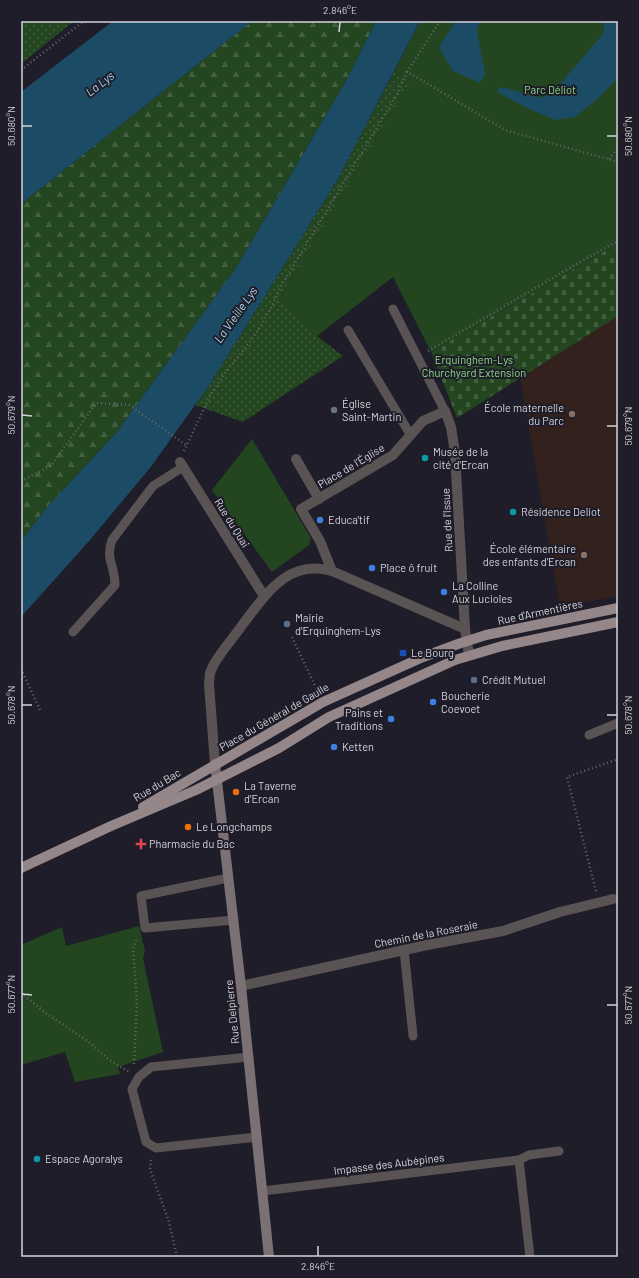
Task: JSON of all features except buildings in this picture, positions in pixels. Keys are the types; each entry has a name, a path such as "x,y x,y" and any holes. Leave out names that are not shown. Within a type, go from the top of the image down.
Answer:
{"main road":[{"name":"Rue d'Armentières","path":"467,641 497,633 618,608"},
{"path":"216,779 287,743 329,717 469,655 502,646 618,622"},
{"name":"Place du Général de Gaulle","path":"215,764 323,702 423,657 467,641"},
{"name":"Rue du Bac","path":"111,826 215,764"},
{"name":"Rue du Bac","path":"21,868 111,826 182,796 216,779"}],"street":[{"name":"Place de l'Église","path":"332,571 320,541 301,510 392,455 423,421 445,411"},
{"name":"Rue de l'Issue","path":"445,411 451,427 455,453 465,629"},
{"name":"Place de l'Église","path":"296,459 319,499"},
{"name":"Rue du Quai","path":"181,465 264,596"},
{"name":"Place du Général de Gaulle","path":"215,764 209,693 210,674 218,657 264,596 277,582 294,573 309,569 324,569 332,571 465,629"},
{"path":"465,629 469,655"},
{"name":"Rue Delpierre","path":"215,764 234,920 269,1257"},
{"name":"Chemin de la Roseraie","path":"241,986 404,950 503,931 554,914 613,899"}],"lane":[{"path":"393,309 445,411"},
{"path":"348,330 410,434"},
{"path":"73,632 114,585 115,575 109,559 109,550 112,540 153,486 181,465"},
{"path":"588,735 618,722"},
{"path":"228,878 141,896 145,928 234,920"},
{"path":"404,950 414,1036"},
{"path":"249,1057 151,1067 136,1076 132,1089 146,1142 156,1148 257,1137"},
{"name":"Impasse des Aubépines","path":"263,1191 519,1160 529,1155 559,1151"},
{"path":"519,1160 530,1257"}],"path":[{"path":"21,70 84,21"},
{"path":"21,481 52,466 96,403 128,405 186,446 210,396 225,373 254,337 271,308 280,288 396,96 407,72 440,21"},
{"path":"407,72 413,74 505,130 618,162"},
{"path":"609,159 618,148"},
{"path":"418,357 618,241"},
{"path":"292,637 323,702"},
{"path":"21,669 41,712"},
{"path":"599,903 567,777 618,759"},
{"path":"136,1076 137,1003 133,949 137,937 145,928"},
{"path":"21,993 47,1014 89,1042 108,1059 136,1076"},
{"path":"152,1146 150,1169 169,1222 176,1257"}],"shaded area":[{"path":"618,316 618,596 560,607 520,377"}],"green space":[{"path":"21,21 74,21 21,64"},
{"path":"252,21 376,21 346,81 236,268 116,433 48,506 21,541 21,204"},
{"name":"Parc Déliot","path":"420,21 618,21 618,261 610,248 431,352 393,277 317,336 280,298 411,81 395,70"},
{"path":"395,70 411,81 280,298 317,336 343,356 243,422 195,405 208,387 338,179"},
{"name":"Erquinghem-Lys Churchyard Extension","path":"610,248 618,261 618,316 457,418 431,352"},
{"path":"252,439 311,538 309,545 272,572 212,490"},
{"path":"139,926 145,951 143,958 163,1052 118,1067 120,1074 75,1082 65,1052 21,1065 21,945 62,927 66,946"}],"water":[{"name":"La Lys","path":"113,21 252,21 21,204 21,92"},
{"name":"La Vieille Lys","path":"376,21 420,21 338,179 208,387 150,468 89,541 21,617 21,541 48,506 116,433 236,268 346,81"},
{"path":"456,21 480,21 477,30 485,74 480,83 453,71 441,52 440,45"},
{"path":"603,21 618,21 618,78 597,99 575,117 555,120 527,108 499,93 498,89 502,87 539,97 544,97 554,91 603,34"}],"place":[{"name":"Église Saint-Martin","path":"334,410"},
{"name":"École maternelle du Parc","path":"572,414"},
{"name":"Musée de la cité d'Ercan","path":"425,458"},
{"name":"Résidence Deliot","path":"513,512"},
{"name":"Educa'tif","path":"320,520"},
{"name":"École élémentaire des enfants d'Ercan","path":"584,555"},
{"name":"Place ô fruit","path":"372,568"},
{"name":"La Colline Aux Lucioles","path":"444,592"},
{"name":"Mairie d'Erquinghem-Lys","path":"287,624"},
{"name":"Le Bourg","path":"403,653"},
{"name":"Crédit Mutuel","path":"474,680"},
{"name":"Boucherie Coevoet","path":"433,702"},
{"name":"Pains et Traditions","path":"391,719"},
{"name":"Ketten","path":"334,747"},
{"name":"La Taverne d'Ercan","path":"236,792"},
{"name":"Le Longchamps","path":"188,827"},
{"name":"Pharmacie du Bac","path":"141,844"},
{"name":"Espace Agoralys","path":"37,1159"}]}
